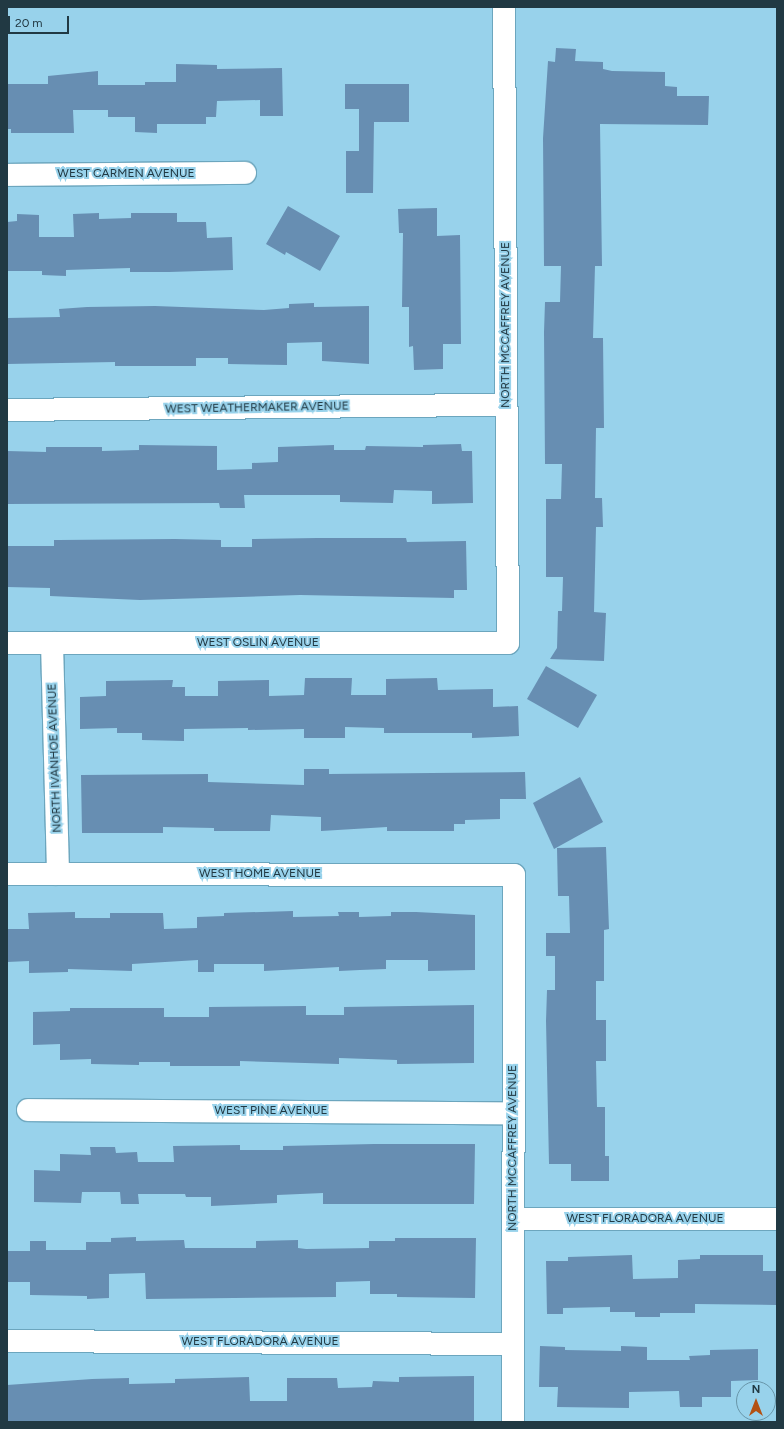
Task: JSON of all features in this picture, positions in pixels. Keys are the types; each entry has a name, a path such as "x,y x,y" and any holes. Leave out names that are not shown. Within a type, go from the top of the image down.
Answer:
{"street":[{"name":"NORTH MCCAFFREY AVENUE","path":"504,7 508,642"},
{"name":"WEST CARMEN AVENUE","path":"7,175 245,173"},
{"name":"WEST WEATHERMAKER AVENUE","path":"7,410 506,405"},
{"name":"WEST OSLIN AVENUE","path":"7,642 508,642"},
{"name":"NORTH IVANHOE AVENUE","path":"52,642 58,874"},
{"name":"WEST HOME AVENUE","path":"7,874 514,875"},
{"name":"NORTH MCCAFFREY AVENUE","path":"513,1422 514,875"},
{"name":"WEST PINE AVENUE","path":"28,1110 513,1113"},
{"name":"WEST FLORADORA AVENUE","path":"513,1219 777,1219"},
{"name":"WEST FLORADORA AVENUE","path":"7,1341 513,1344"}],"building":[{"path":"556,48 576,49 575,61 603,62 603,69 612,71 665,72 665,86 677,87 677,96 709,96 708,125 600,124 602,266 595,266 593,338 603,338 604,428 596,428 595,498 602,498 603,527 596,527 594,612 606,613 604,661 550,659 557,648 558,611 562,611 563,577 546,577 546,499 561,499 562,464 545,464 545,302 560,302 561,266 544,266 543,138 548,61 555,62"},
{"path":"176,64 217,65 217,69 282,68 283,116 260,116 260,100 217,101 216,117 206,117 206,124 157,124 157,133 135,132 135,117 108,117 108,110 73,110 74,133 11,133 11,129 7,129 7,84 48,84 48,76 98,71 98,85 145,85 145,82 176,82"},
{"path":"345,84 409,84 409,122 374,122 373,193 346,193 346,151 359,151 359,109 345,109"},
{"path":"288,206 340,236 320,271 286,252 285,255 266,244"},
{"path":"437,208 437,236 460,235 461,344 443,344 443,369 414,370 413,346 409,347 409,307 402,307 403,233 399,233 398,209"},
{"path":"99,213 99,219 131,218 131,213 177,213 177,222 206,222 207,238 232,237 233,270 130,272 130,268 66,270 66,276 42,275 42,271 7,271 7,222 17,221 17,214 39,215 39,237 74,237 73,214"},
{"path":"314,303 314,307 369,306 369,364 322,361 322,342 287,343 287,365 228,364 228,358 196,358 196,366 115,366 115,362 7,364 7,318 60,317 59,309 87,307 155,306 264,310 289,308 289,304"},
{"path":"461,444 462,451 472,451 473,503 432,504 432,491 394,490 393,503 340,502 340,495 244,495 245,508 220,508 219,503 7,504 7,451 46,452 46,447 102,447 102,451 139,450 139,445 217,446 217,470 252,469 252,463 278,462 278,447 334,445 334,450 365,450 366,446 423,447 423,445"},
{"path":"406,538 407,542 466,541 467,590 454,590 454,598 300,595 140,600 50,596 50,588 7,587 7,546 54,546 54,540 175,539 221,540 221,547 252,547 252,539"},
{"path":"546,666 597,695 578,728 527,699"},
{"path":"305,678 352,678 351,695 386,695 386,679 437,678 438,690 493,689 493,707 518,706 519,736 472,738 472,733 384,733 384,728 345,727 345,738 304,738 304,729 248,730 248,728 184,729 184,741 142,740 142,733 117,733 117,728 80,729 80,697 106,696 106,681 173,680 172,687 185,687 185,696 218,696 218,681 269,680 269,696 304,695"},
{"path":"304,769 329,769 329,774 525,772 526,799 500,799 500,819 465,820 465,824 454,824 454,831 387,831 387,827 321,831 321,817 271,815 270,831 214,831 214,828 163,827 163,833 82,833 81,775 208,774 208,782 304,785"},
{"path":"580,777 603,822 554,849 533,803"},
{"path":"606,847 609,929 604,930 604,981 596,981 596,1020 606,1020 606,1061 596,1061 597,1107 605,1107 605,1156 609,1156 609,1181 571,1181 571,1164 549,1164 546,1021 547,990 555,990 555,956 546,956 546,933 570,933 569,896 558,896 557,848"},
{"path":"293,911 293,917 339,916 338,912 359,912 359,917 391,916 391,912 475,915 475,970 428,971 428,960 386,960 386,969 339,971 339,967 264,971 264,964 214,964 214,972 198,972 198,960 132,964 132,971 68,969 68,972 29,973 29,961 7,962 7,929 29,929 28,913 75,912 75,918 110,918 110,913 163,913 164,929 197,928 197,917 224,916 224,913"},
{"path":"474,1005 474,1063 397,1064 397,1060 339,1058 339,1064 240,1061 240,1066 170,1066 170,1062 139,1062 139,1065 91,1064 91,1059 60,1060 60,1044 33,1045 33,1012 70,1011 70,1008 164,1008 164,1017 209,1017 209,1007 306,1006 306,1015 344,1015 344,1007"},
{"path":"475,1144 474,1204 323,1204 323,1193 277,1195 277,1203 211,1206 211,1197 186,1197 185,1194 138,1194 139,1204 121,1204 120,1192 82,1192 81,1203 34,1202 34,1170 60,1171 60,1154 91,1155 90,1147 115,1147 116,1153 137,1152 138,1162 174,1162 173,1146 240,1145 240,1150 283,1150 283,1146"},
{"path":"136,1237 136,1241 184,1240 185,1248 256,1248 256,1241 298,1240 298,1248 306,1249 369,1248 369,1241 395,1241 395,1238 476,1238 475,1298 397,1297 397,1294 370,1294 370,1281 336,1282 336,1297 146,1299 145,1273 109,1274 109,1298 87,1299 87,1296 30,1295 30,1282 7,1282 7,1251 30,1251 30,1241 46,1241 46,1250 86,1250 86,1242 111,1242 111,1238"},
{"path":"632,1255 633,1279 678,1278 678,1260 700,1259 700,1255 763,1255 763,1271 777,1271 777,1305 695,1304 695,1313 660,1313 660,1317 635,1317 635,1312 610,1312 610,1307 563,1308 563,1314 547,1314 546,1261 568,1261 568,1257"},
{"path":"540,1346 565,1347 565,1350 621,1351 621,1346 647,1347 647,1360 690,1360 689,1356 710,1355 710,1350 758,1349 758,1380 731,1381 731,1397 702,1397 702,1407 680,1407 679,1391 629,1392 629,1408 557,1407 558,1387 539,1387"},
{"path":"474,1376 474,1422 7,1422 7,1385 129,1378 129,1384 175,1383 175,1379 249,1377 250,1401 287,1401 287,1378 337,1378 338,1388 372,1387 373,1381 399,1382 399,1377"}]}
